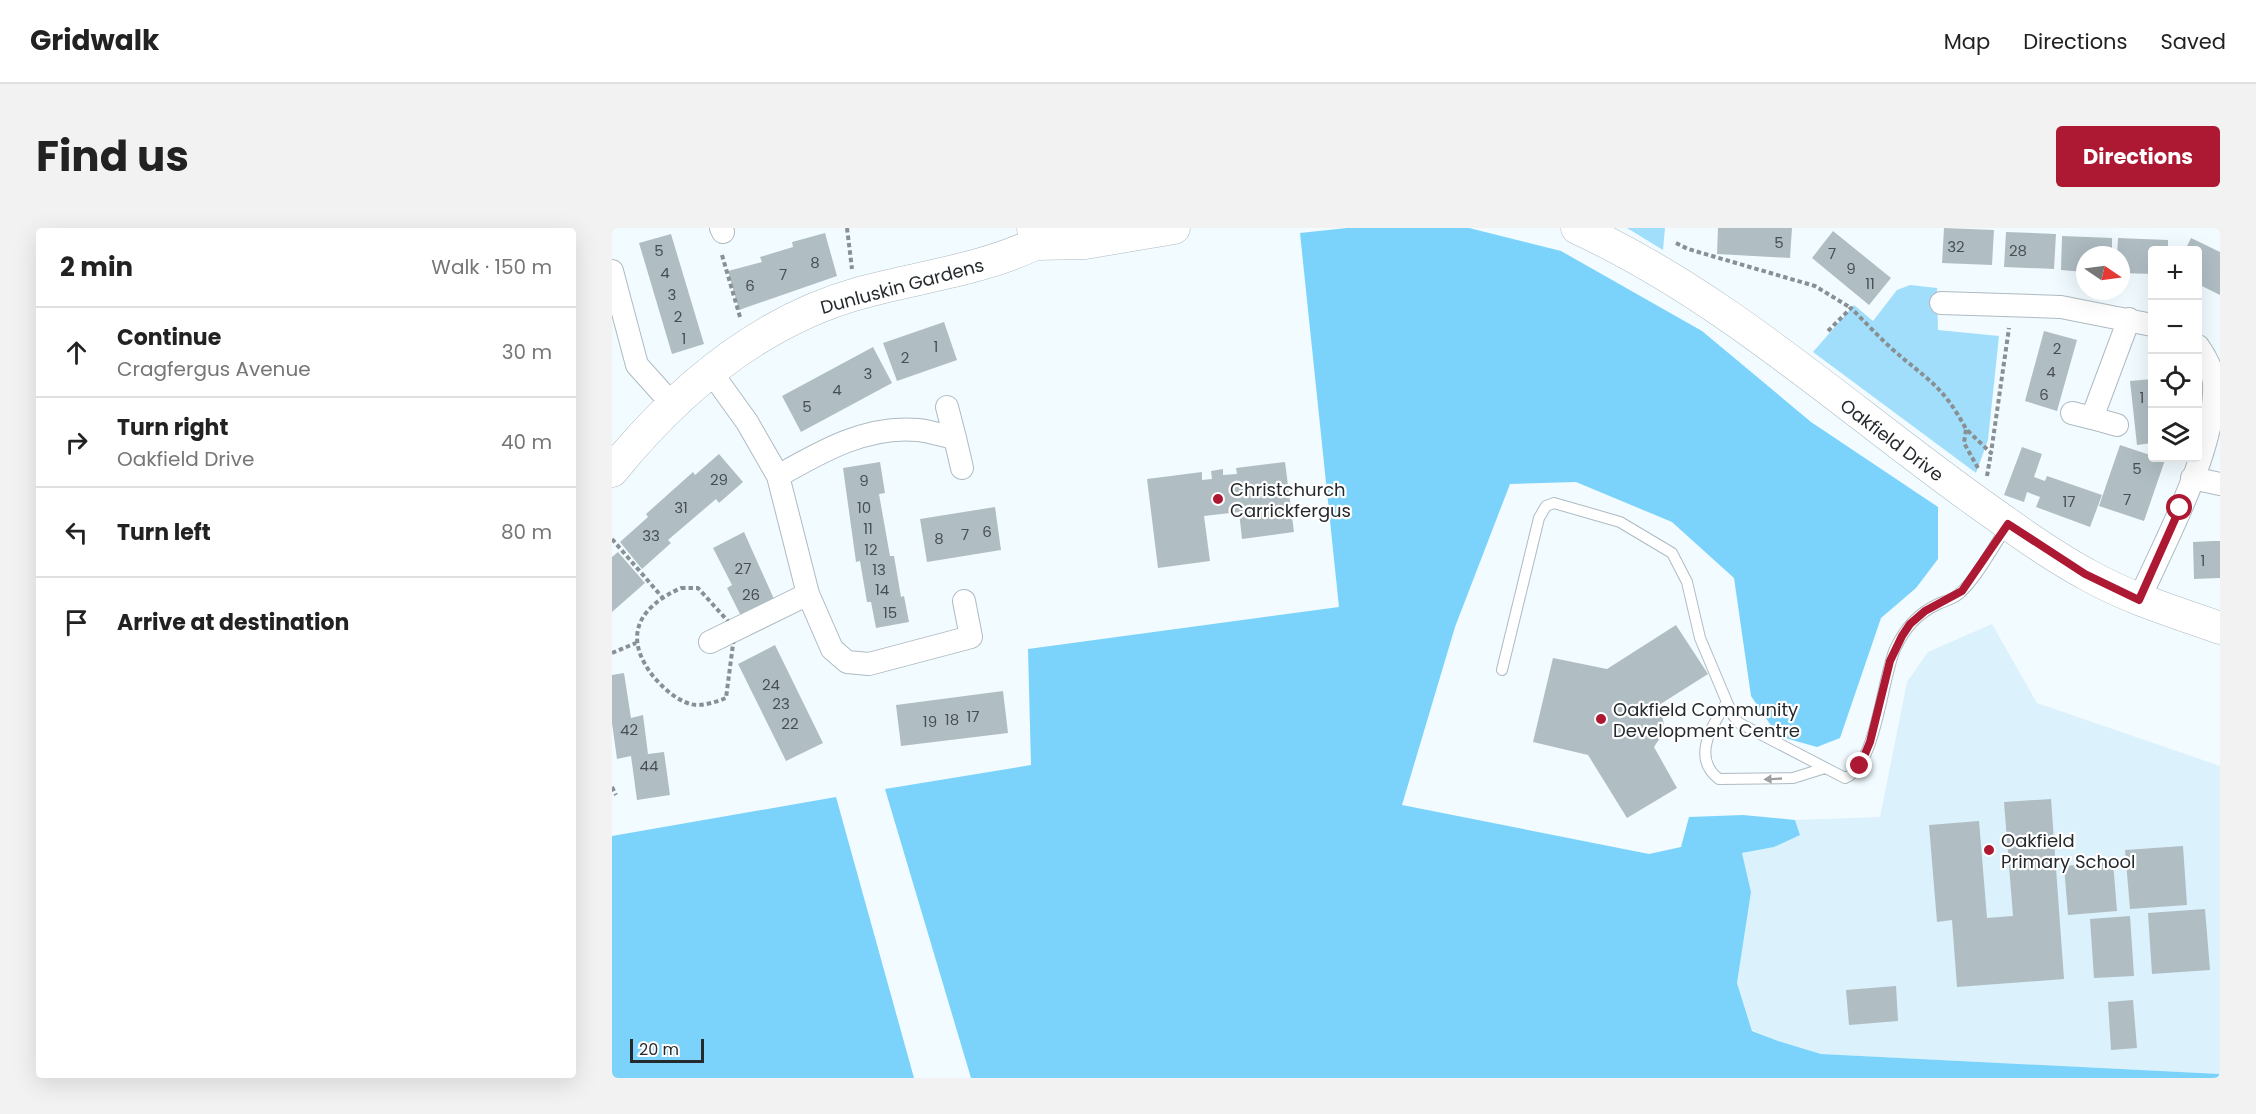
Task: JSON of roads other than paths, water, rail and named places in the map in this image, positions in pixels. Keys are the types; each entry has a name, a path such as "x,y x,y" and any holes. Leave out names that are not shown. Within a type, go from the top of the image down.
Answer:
{"street":[{"path":"1034,236 1085,243 1174,228"},
{"name":"Oakfield Drive","path":"1577,228 1663,272 1764,342 2008,524 2085,574 2139,600 2220,628"},
{"name":"Dunluskin Gardens","path":"612,471 672,404 711,372 748,345 805,313 858,294 1004,259 1034,236"},
{"path":"612,271 637,365 672,404"},
{"path":"1941,303 2061,307 2148,324"},
{"path":"2117,425 2082,415 2129,319"},
{"path":"2139,600 2205,443 2214,383 2209,364 2202,353"},
{"path":"711,372 747,422 778,476 808,594 832,649 841,660 854,664 869,664 970,637 964,601"},
{"path":"947,407 962,468"},
{"path":"778,476 829,449 873,431 918,430 955,438"},
{"path":"2192,478 2220,484"},
{"path":"710,642 808,594"}],"lane":[{"path":"1502,670 1539,518 1546,506 1554,503 1620,522 1672,553 1687,582 1701,638 1727,702 1739,723 1845,778 1854,775 1870,742 1890,661 1902,636 1910,624 1925,611 1962,591 2008,524"},
{"path":"1727,702 1714,721 1705,745 1704,762 1709,772 1719,779 1793,778 1825,768"}],"place":[{"name":"Christchurch Carrickfergus","path":"1218,499"},
{"name":"Oakfield Community Development Centre","path":"1601,719"},
{"name":"Oakfield Primary School","path":"1989,850"}]}
